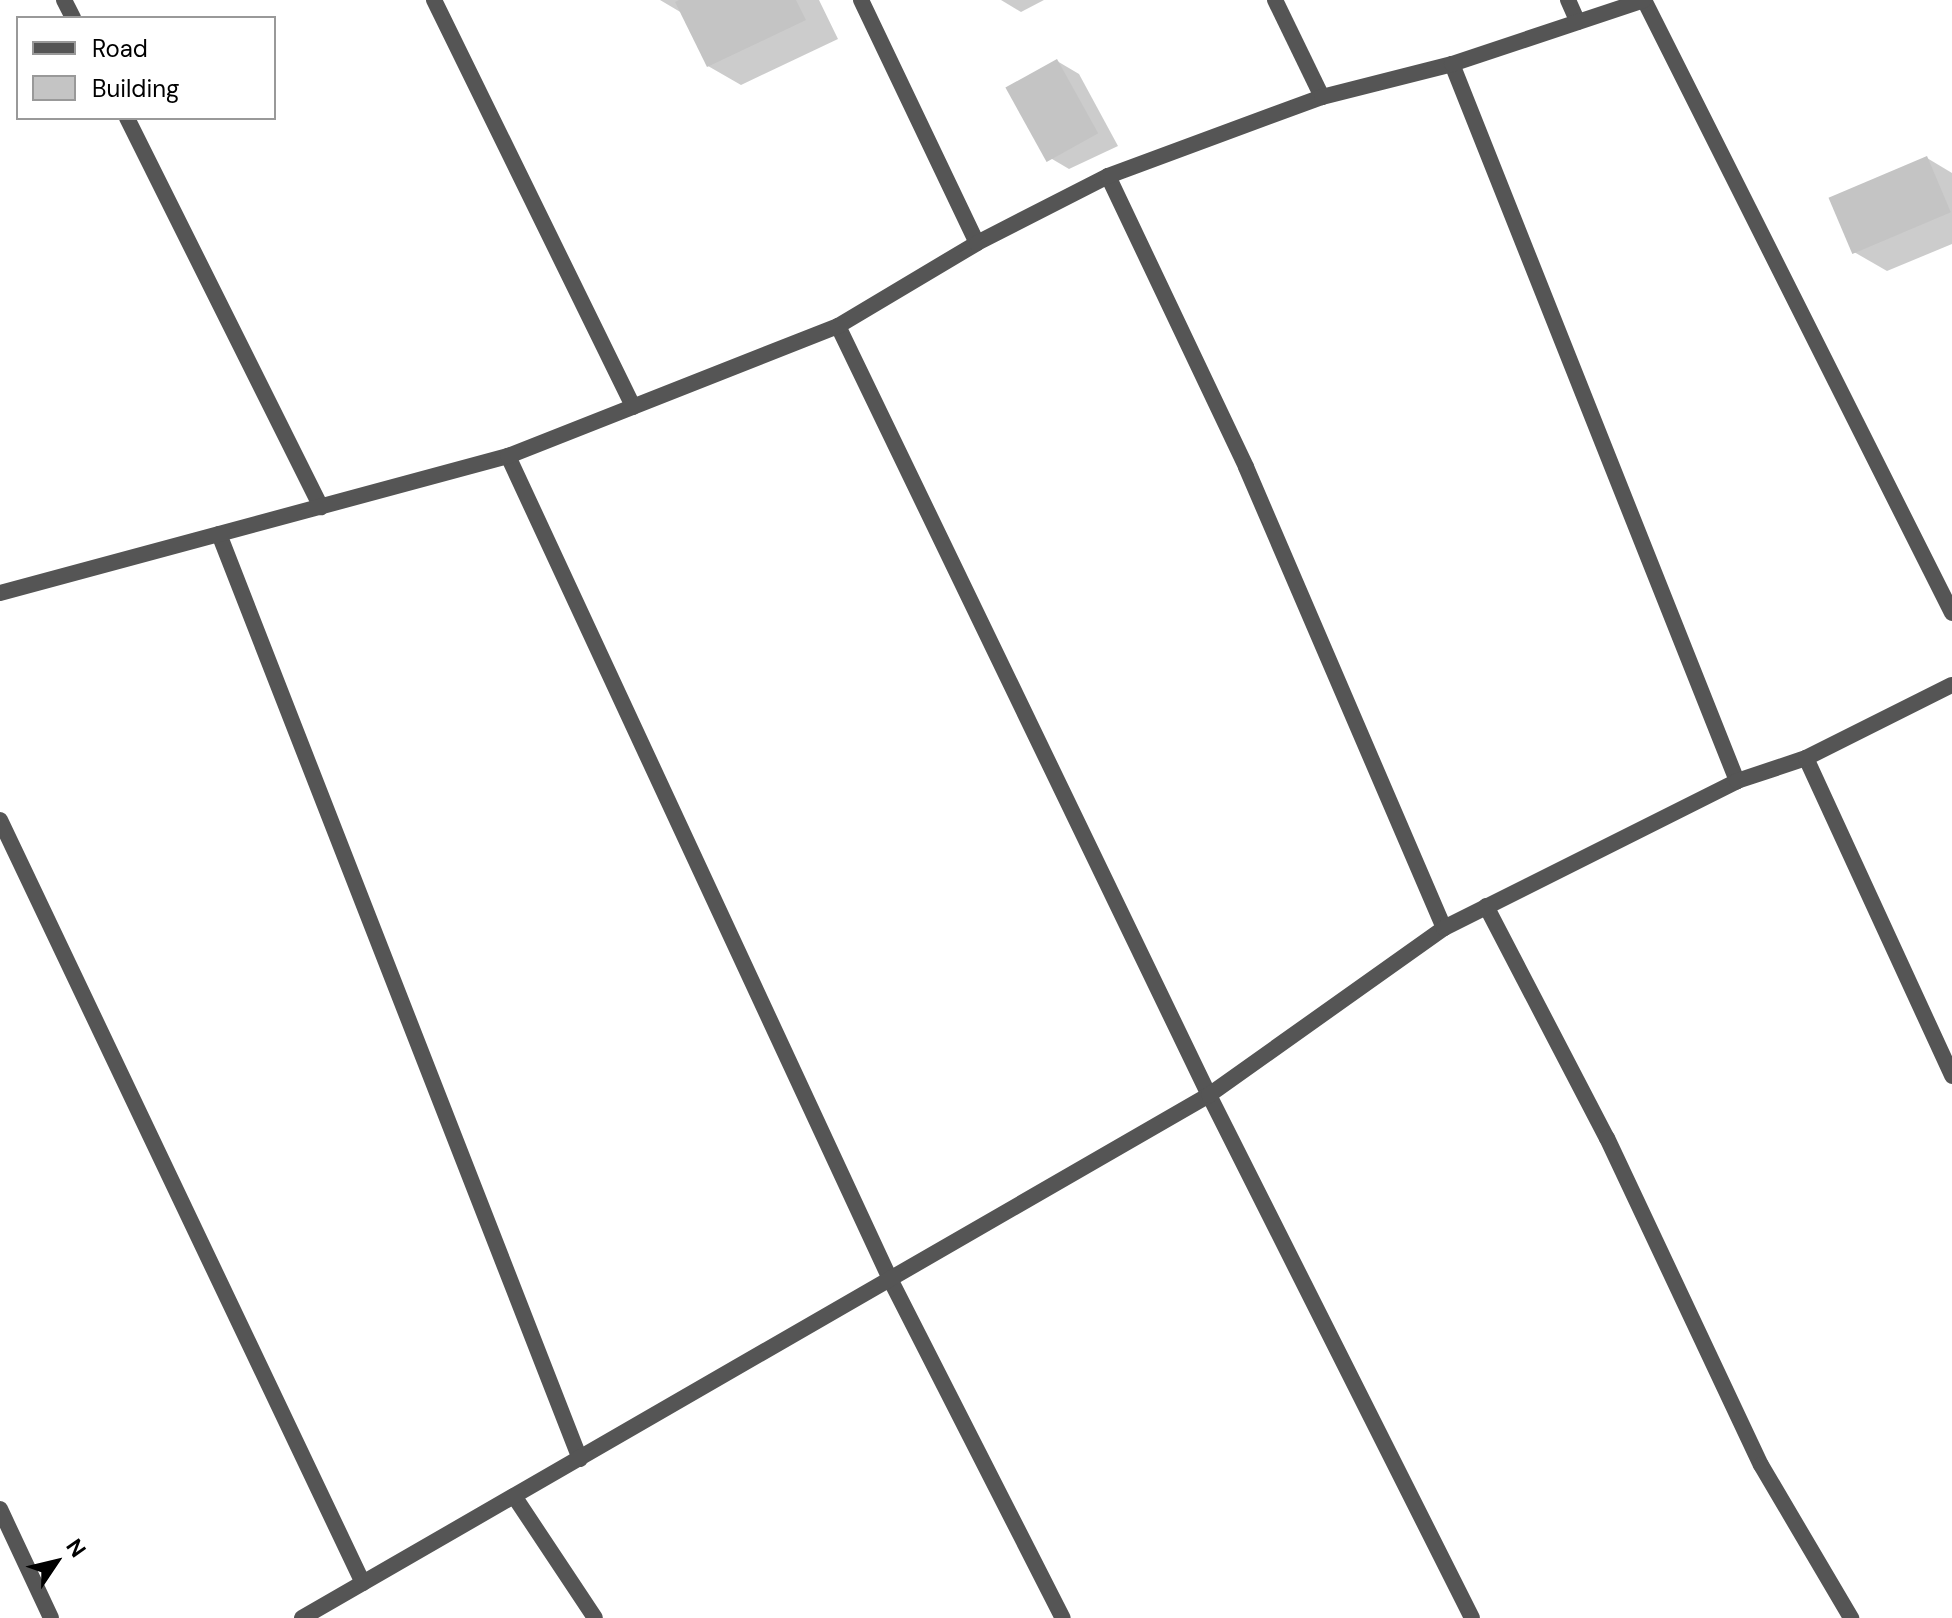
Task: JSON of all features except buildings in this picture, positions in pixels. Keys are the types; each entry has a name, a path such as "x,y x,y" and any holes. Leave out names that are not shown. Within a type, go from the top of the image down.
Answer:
{"street":[{"path":"434,0 633,407"},
{"path":"861,0 977,243"},
{"path":"1275,0 1322,97"},
{"path":"1568,0 1578,22"},
{"path":"0,593 508,456 838,326 977,243 1108,176 1322,97 1452,64 1644,0 1952,613"},
{"path":"1452,64 1737,781"},
{"path":"128,120 321,507"},
{"path":"1108,176 1246,467 1444,928"},
{"path":"838,326 1209,1095 1472,1618"},
{"path":"508,456 891,1281 1063,1618"},
{"path":"219,534 580,1459"},
{"path":"302,1618 1209,1095 1444,928 1737,781 1806,758 1952,685"},
{"path":"1806,758 1952,1076"},
{"path":"0,820 363,1583"},
{"path":"1486,906 1607,1138 1761,1465 1851,1618"},
{"path":"514,1496 595,1618"},
{"path":"0,1509 51,1618"}]}
